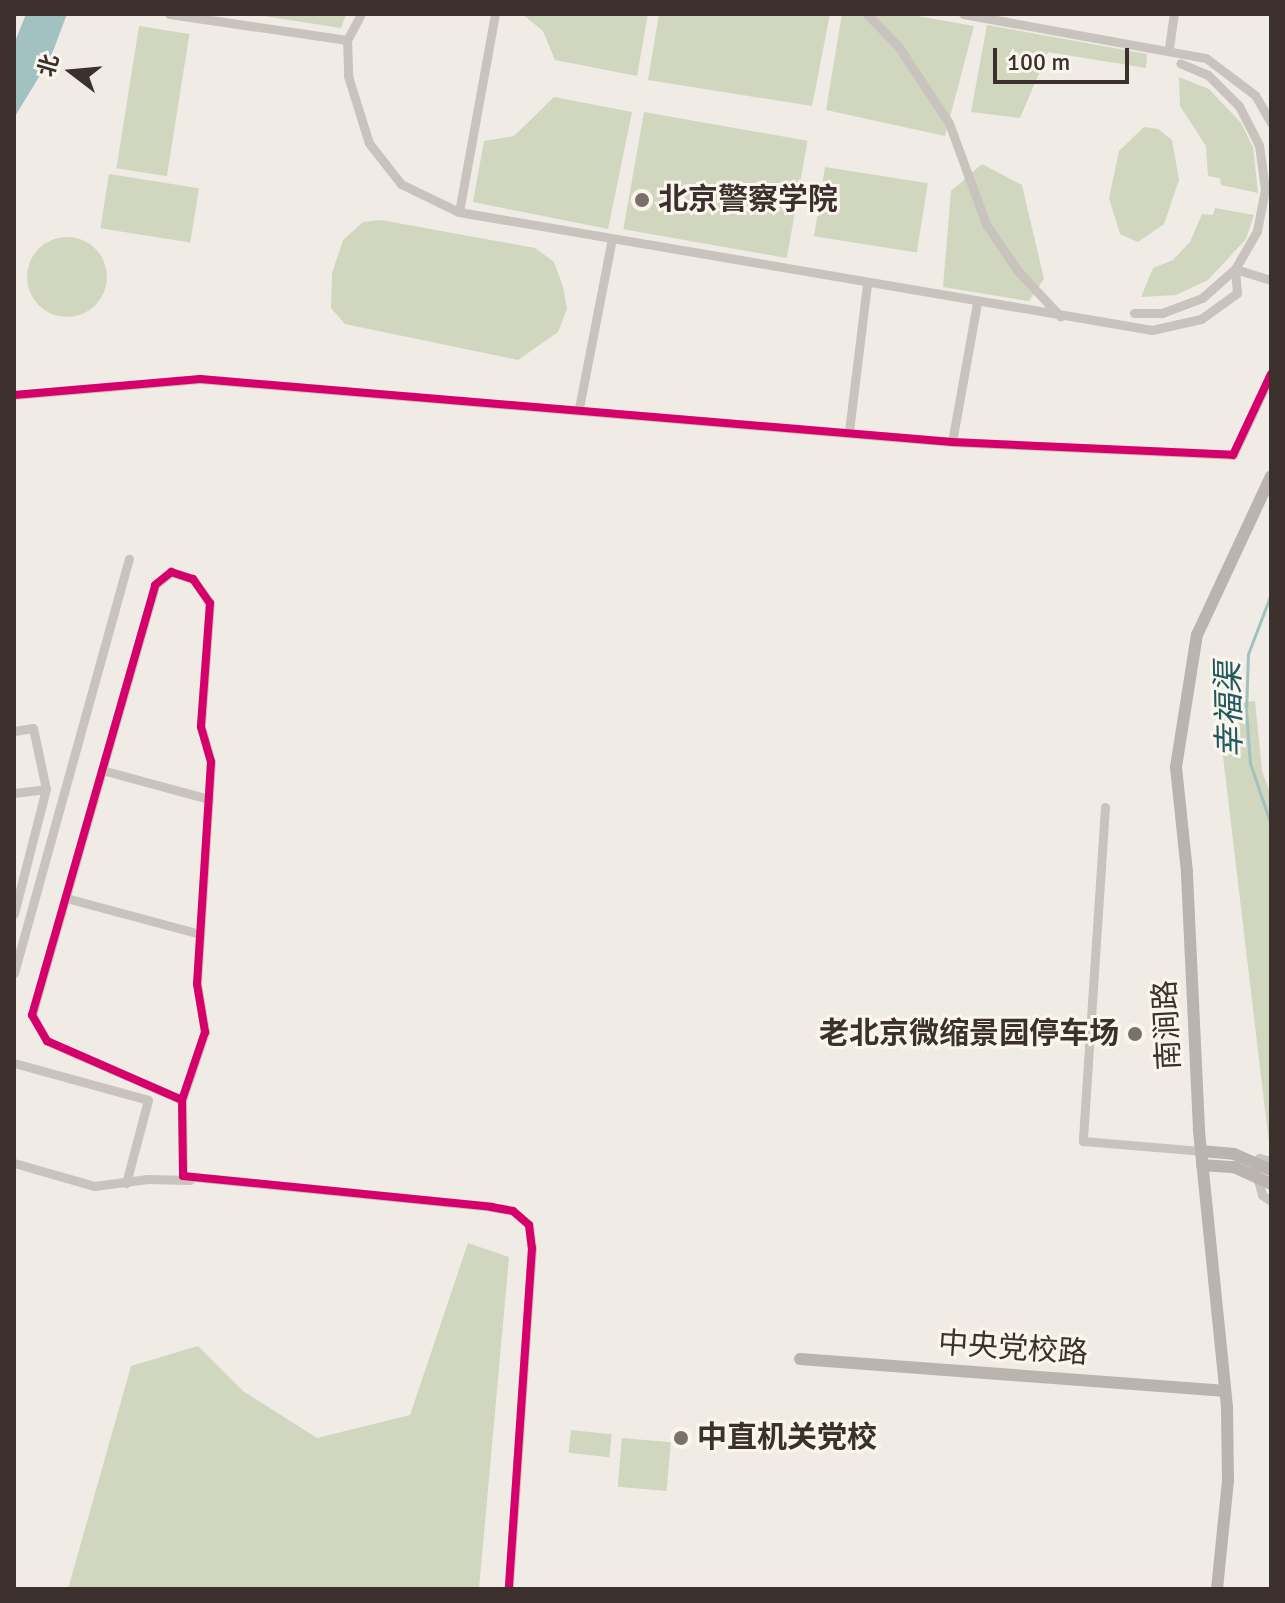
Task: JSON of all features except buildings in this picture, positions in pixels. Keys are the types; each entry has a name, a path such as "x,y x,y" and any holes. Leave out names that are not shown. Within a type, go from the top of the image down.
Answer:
{"main road":[{"name":"南涧路","path":"1217,1589 1228,1480 1202,1158 1177,752 1197,635 1271,476"},
{"path":"1202,1158 1234,1154 1271,1170"},
{"path":"1202,1158 1234,1167 1271,1184"},
{"name":"中央党校路","path":"800,1359 1223,1391"}],"street":[{"path":"169,14 347,40"},
{"path":"361,14 347,40 352,99 369,143 401,184 459,212 1124,328 1177,327 1201,319 1237,293 1235,269"},
{"path":"459,212 495,14"},
{"path":"867,14 898,46 949,123 986,224 1018,271 1060,316"},
{"path":"963,14 1169,48 1206,58 1255,95 1271,123"},
{"path":"1169,48 1174,14"},
{"path":"1134,313 1162,313 1202,298 1235,269 1259,217 1265,189 1259,145 1239,106 1208,75 1180,63"},
{"path":"1259,145 1271,139"},
{"path":"579,408 612,239"},
{"path":"1235,269 1271,280"},
{"path":"849,431 867,285"},
{"path":"952,442 977,303"},
{"path":"14,395 200,379 579,408 952,442 1233,455 1271,374"},
{"path":"14,973 129,559"},
{"path":"182,1100 47,1041 32,1015 155,585 171,572 181,572 210,603 201,727 211,762 197,984 205,1032 182,1100 181,1166 190,1180"},
{"path":"14,731 33,728 46,789 14,914"},
{"path":"102,770 209,799"},
{"path":"14,793 46,789"},
{"path":"1105,807 1083,1141 1202,1158"},
{"path":"66,898 200,934"},
{"path":"14,1063 148,1100 126,1183"},
{"path":"1271,1161 1259,1158 1254,1165 1262,1195 1271,1201"},
{"path":"14,1163 94,1186 190,1180 513,1211 529,1225 532,1248 509,1589"}],"green space":[{"path":"251,14 346,14 341,28"},
{"path":"522,14 648,14 637,76 555,60 543,31"},
{"path":"659,14 830,14 812,106 648,80"},
{"path":"842,14 906,14 974,26 945,136 826,110"},
{"path":"987,25 1147,54 1146,68 1048,52 1020,118 971,112"},
{"path":"139,26 189,34 167,176 116,168"},
{"path":"1179,77 1209,89 1241,123 1253,147 1258,193 1221,185 1220,178 1208,176 1206,146 1180,106"},
{"path":"554,97 632,112 608,229 473,202 484,141 514,136"},
{"path":"644,112 807,141 787,258 623,229"},
{"path":"1144,127 1158,129 1172,140 1179,180 1164,224 1138,242 1120,234 1109,198 1119,151"},
{"path":"982,164 1022,185 1044,279 1029,301 943,287 951,191"},
{"path":"825,167 928,183 917,252 814,236"},
{"path":"109,174 199,188 190,243 100,228"},
{"path":"1215,208 1254,215 1246,239 1208,280 1176,295 1141,297 1153,268 1173,260 1190,242 1202,214 1213,215"},
{"path":"381,220 535,248 554,262 563,287 567,309 558,332 518,360 345,324 331,308 332,273 343,240 363,222"},
{"path":"67,237 95,249 107,277 95,305 67,317 39,305 27,277 39,249"},
{"path":"1255,701 1262,771 1271,795 1271,1160 1217,706"},
{"path":"468,1243 509,1257 479,1589 68,1589 131,1366 198,1346 243,1391 317,1438 410,1415"},
{"path":"571,1430 612,1434 609,1457 569,1453"},
{"path":"622,1438 671,1442 667,1491 618,1487"}],"water":[{"path":"26,14 67,14 50,59 14,118 14,44"}],"waterway":[{"name":"幸福渠","path":"1271,594 1248,654 1246,710 1250,763 1271,825"}],"cycle path":[{"path":"14,395 200,379 952,442 1233,455 1271,374"},
{"path":"182,1100 47,1041 32,1015 155,585 171,572 193,579 210,603 201,727 211,762 197,984 205,1032 182,1100 183,1176 491,1207 513,1211 529,1225 532,1248 509,1589"}],"place":[{"name":"北京警察学院","path":"642,200"},
{"name":"老北京微缩景园停车场","path":"1135,1034"},
{"name":"中直机关党校","path":"681,1438"}]}
